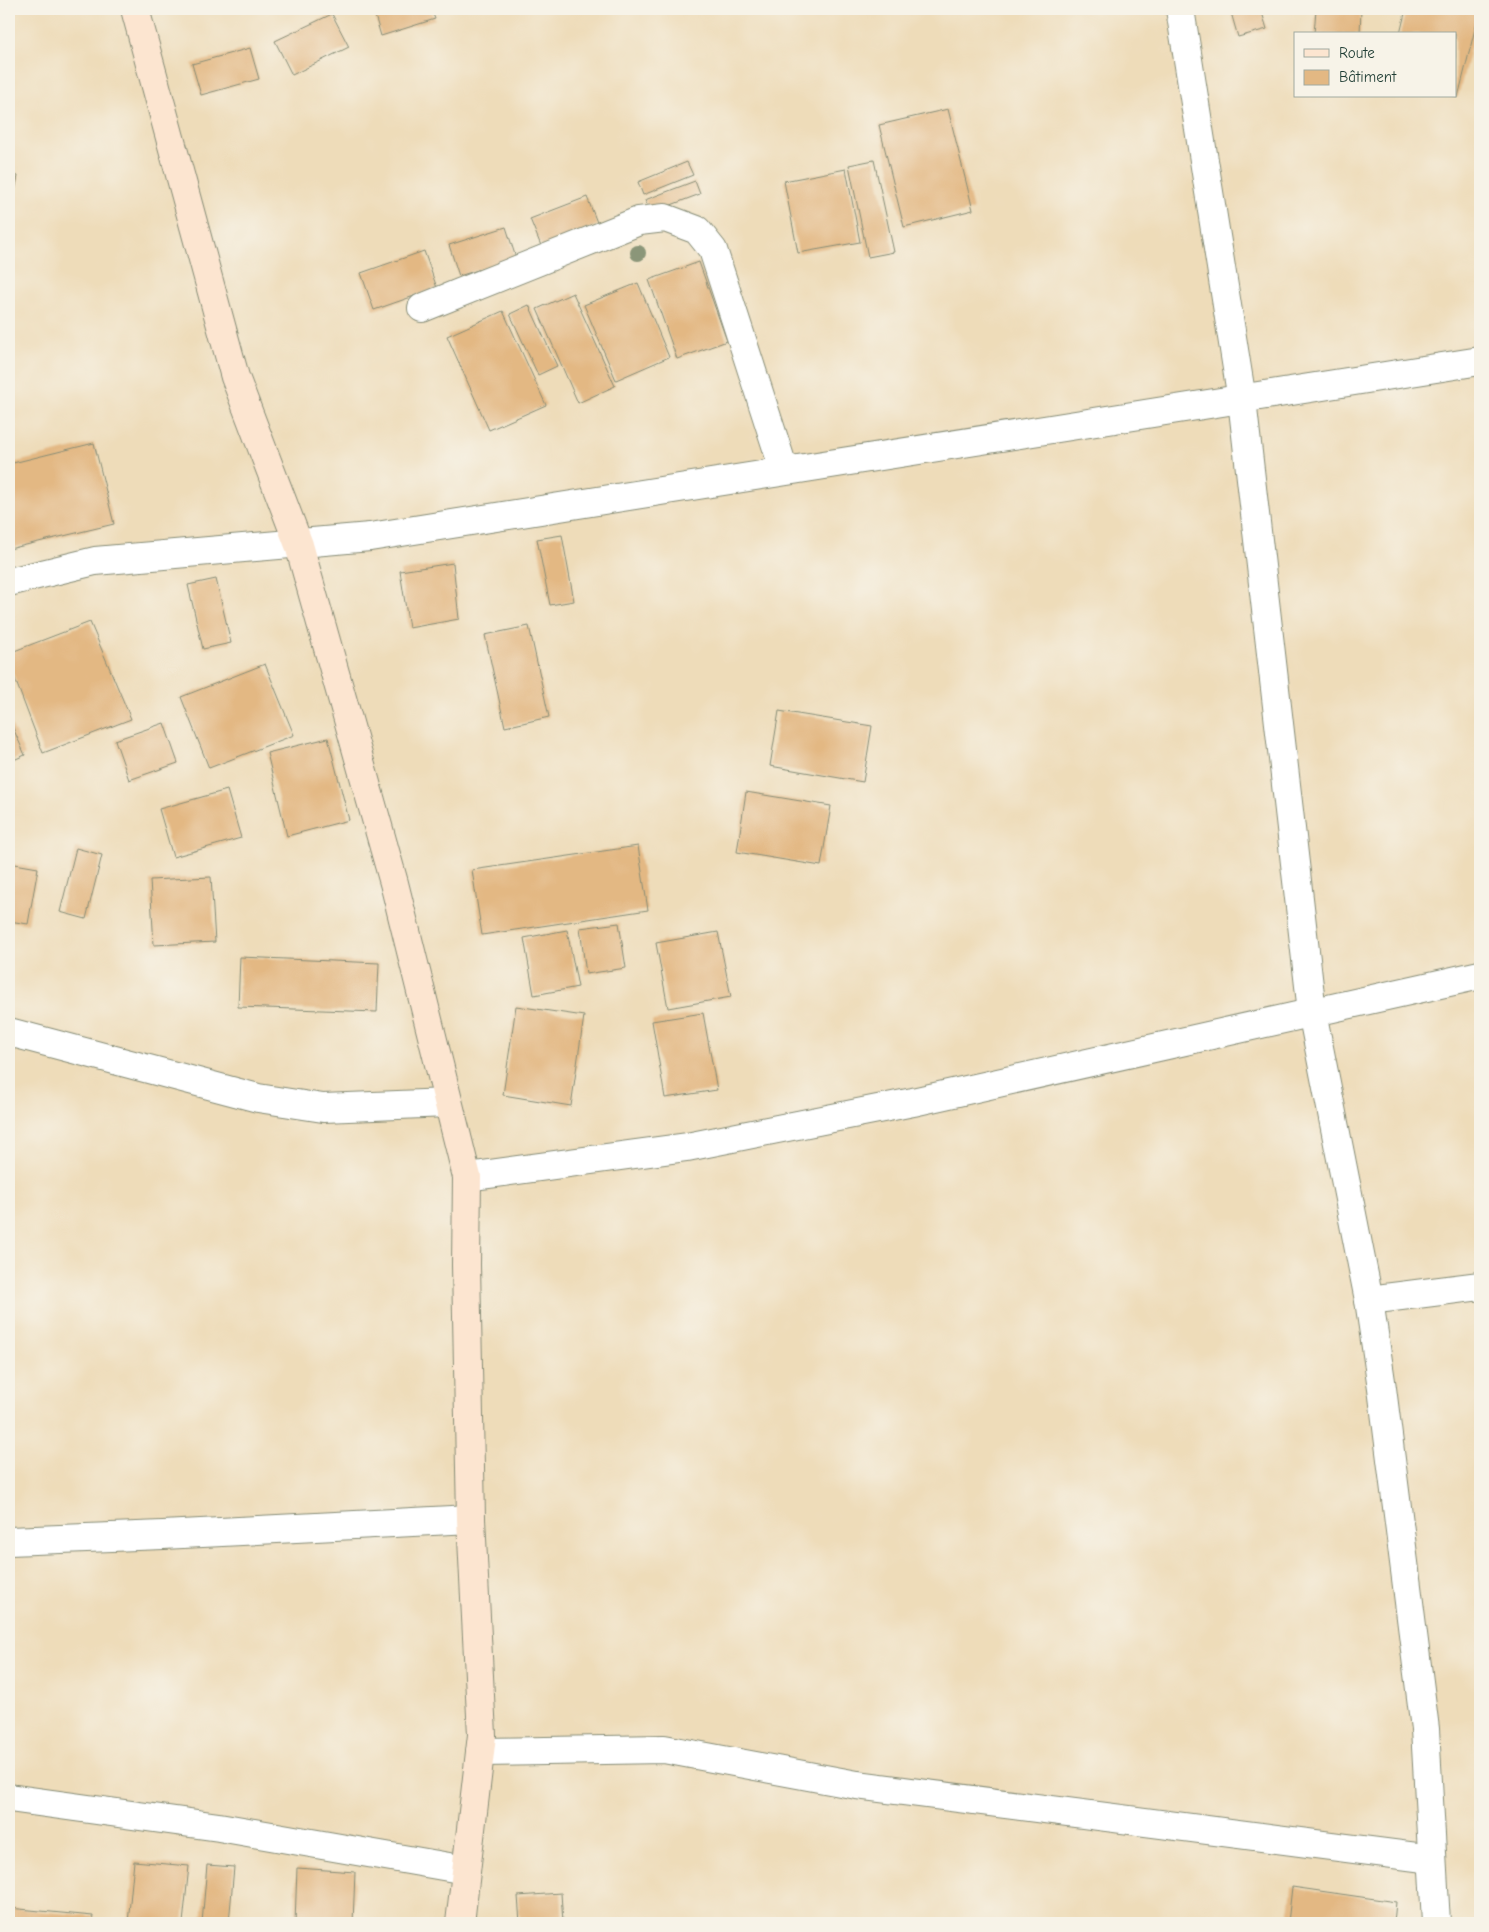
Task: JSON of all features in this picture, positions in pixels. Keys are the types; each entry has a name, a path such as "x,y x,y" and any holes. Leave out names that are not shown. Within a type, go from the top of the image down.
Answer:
{"main road":[{"path":"135,9 235,377 299,545 394,883 467,1177 466,1265 471,1519 482,1735 460,1923"}],"street":[{"path":"1180,9 1242,400 1312,1012 1369,1300 1382,1388 1425,1729 1436,1923"},
{"path":"422,308 639,221 665,218 698,230 713,250 784,470"},
{"path":"9,582 94,561 299,545 370,537 784,470 1480,362"},
{"path":"467,1177 687,1148 913,1102 1480,975"},
{"path":"9,1032 258,1098 323,1108 448,1103"},
{"path":"1369,1300 1480,1286"},
{"path":"9,1540 163,1535 471,1519"},
{"path":"480,1752 664,1749 857,1785 1432,1858"},
{"path":"9,1798 219,1827 466,1870"}],"building":[{"path":"373,9 431,9 435,19 381,36"},
{"path":"1230,9 1261,9 1267,29 1238,37"},
{"path":"1316,9 1361,9 1360,32 1314,32"},
{"path":"1406,9 1480,9 1458,97 1456,97 1456,32 1400,32"},
{"path":"332,14 349,47 292,75 275,41"},
{"path":"250,48 259,79 201,95 192,64"},
{"path":"948,109 973,210 904,227 879,125"},
{"path":"874,160 894,252 868,257 849,165"},
{"path":"687,162 693,175 643,195 638,182"},
{"path":"846,169 860,242 798,253 784,181"},
{"path":"9,174 18,176 10,216 9,215"},
{"path":"695,181 700,194 650,213 645,200"},
{"path":"587,197 598,225 542,248 530,219"},
{"path":"506,227 516,258 459,276 449,245"},
{"path":"424,251 437,288 374,310 361,273"},
{"path":"699,262 727,341 677,359 649,280"},
{"path":"638,283 669,357 616,380 584,305"},
{"path":"573,293 615,386 578,403 537,309"},
{"path":"529,305 557,366 538,375 510,314"},
{"path":"503,311 546,405 489,430 447,336"},
{"path":"94,443 114,524 9,549 9,464"},
{"path":"562,535 574,601 550,605 537,539"},
{"path":"453,563 459,619 409,628 400,571"},
{"path":"216,579 231,643 203,649 188,585"},
{"path":"90,622 131,719 43,753 9,663 9,653"},
{"path":"529,626 549,717 505,727 485,635"},
{"path":"265,664 294,735 209,768 181,697"},
{"path":"779,711 872,726 863,782 770,766"},
{"path":"9,719 25,755 9,762"},
{"path":"164,723 178,763 129,780 115,740"},
{"path":"328,738 349,820 287,836 267,753"},
{"path":"227,790 241,838 173,857 159,809"},
{"path":"746,792 831,806 821,866 737,852"},
{"path":"638,846 648,910 482,935 472,870"},
{"path":"76,848 102,855 86,919 60,912"},
{"path":"9,863 38,868 28,924 9,921"},
{"path":"211,877 215,942 154,945 150,880"},
{"path":"619,923 626,968 586,974 580,928"},
{"path":"567,930 578,987 534,995 524,938"},
{"path":"718,932 731,997 668,1008 656,943"},
{"path":"240,957 379,963 377,1012 238,1007"},
{"path":"516,1006 584,1016 571,1106 503,1095"},
{"path":"703,1013 717,1090 665,1098 652,1021"},
{"path":"134,1861 189,1866 183,1923 128,1923"},
{"path":"207,1865 234,1867 229,1923 202,1923"},
{"path":"297,1868 355,1872 353,1923 295,1923"},
{"path":"1292,1887 1396,1902 1394,1923 1288,1923"},
{"path":"561,1893 563,1923 520,1923 518,1896"},
{"path":"9,1908 93,1916 92,1923 9,1923"}]}
